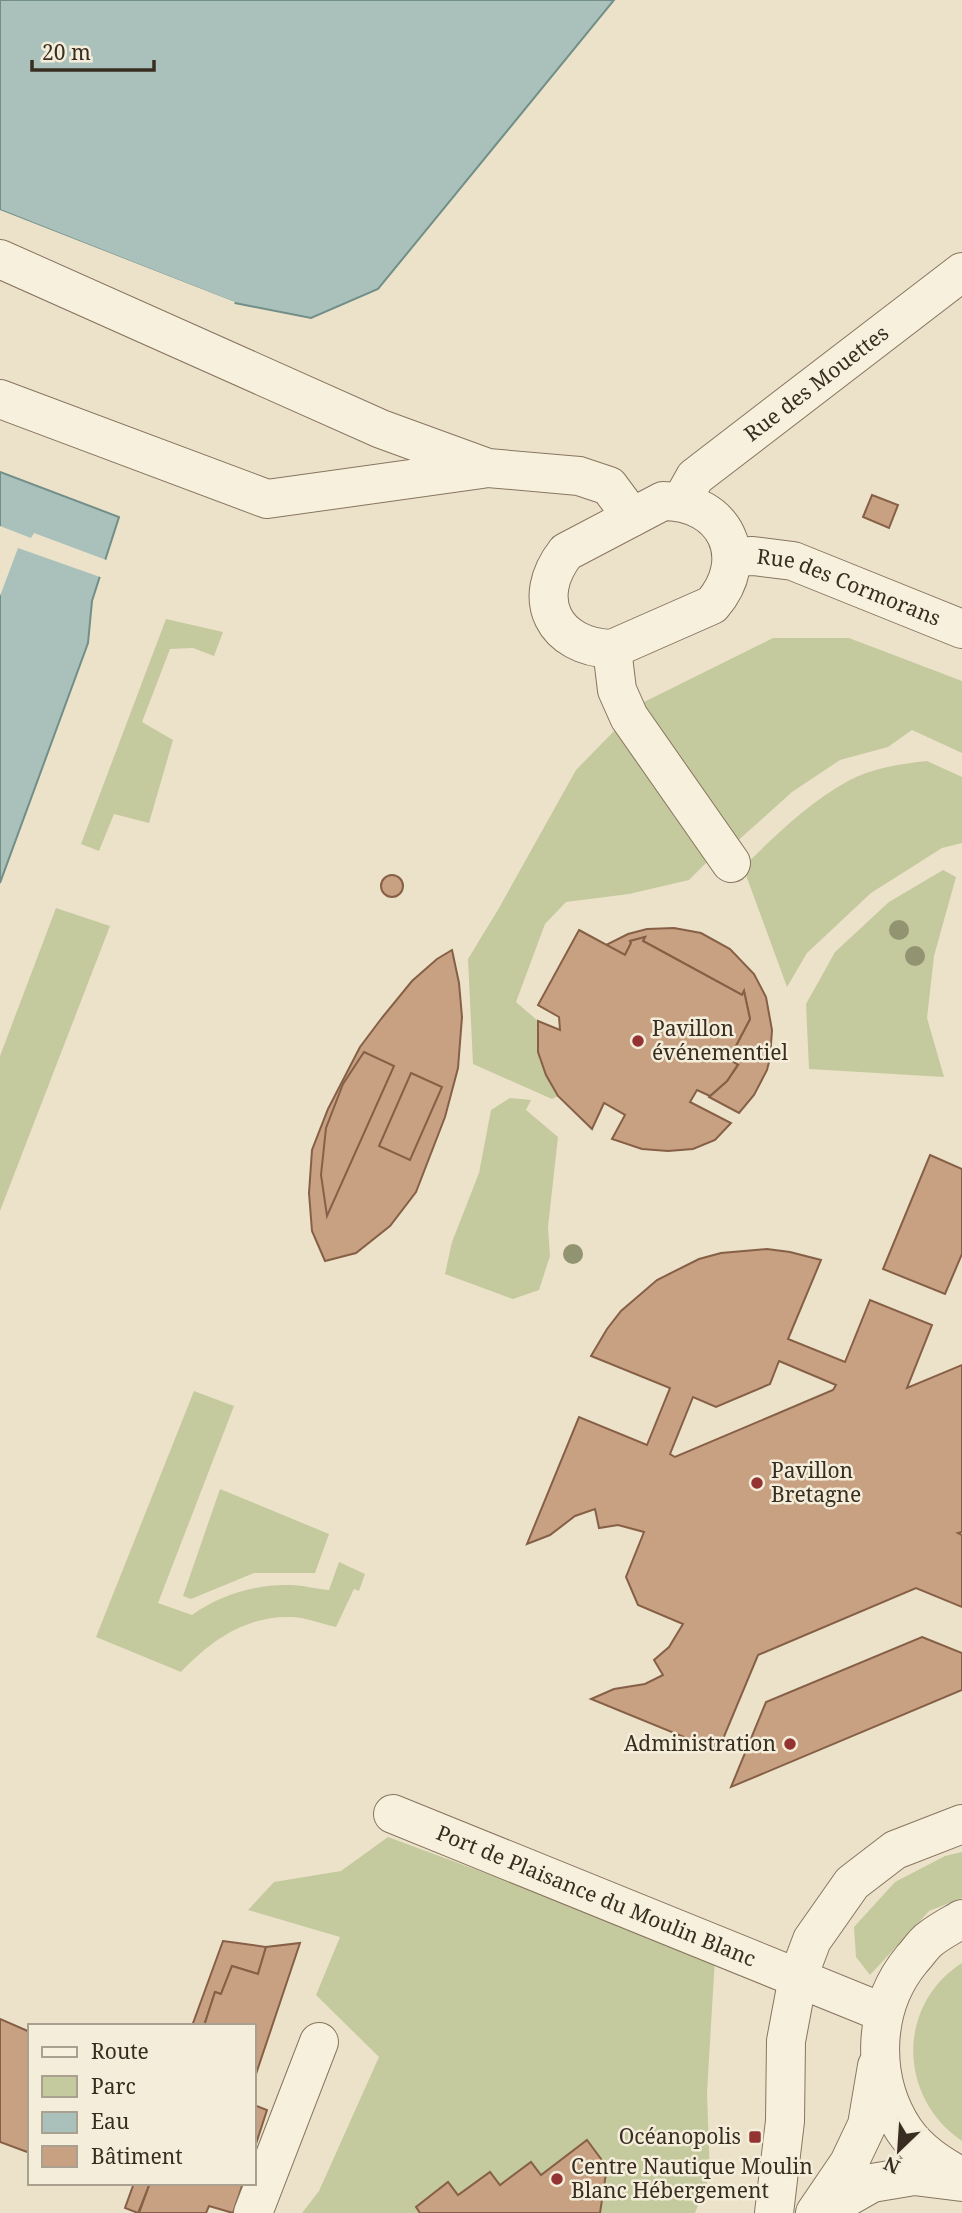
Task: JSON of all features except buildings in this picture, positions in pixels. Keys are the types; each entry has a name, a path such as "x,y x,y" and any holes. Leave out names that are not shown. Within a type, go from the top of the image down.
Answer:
{"street":[{"path":"0,259 371,425 488,468"},
{"name":"Rue des Mouettes","path":"681,502 695,477 962,272"},
{"path":"0,399 267,499 488,468 589,479 609,486 632,517"},
{"path":"663,501 681,502 709,513 721,526 729,541 732,557 730,575 723,592 712,605 612,649 594,649 577,643 563,632 549,605 550,579 566,552 663,501"},
{"name":"Rue des Cormorans","path":"732,557 753,556 793,561 962,629"},
{"path":"612,649 617,690 629,717 731,863"},
{"name":"Port de Plaisance du Moulin Blanc","path":"393,1814 798,1978 881,2031"},
{"path":"774,2213 785,2121 786,2041 798,1978 812,1940 852,1883 895,1850 962,1824"},
{"path":"817,2213 849,2162 867,2125 881,2031 901,1973 928,1940 962,1919"},
{"path":"881,2031 886,2093 905,2131 935,2162 962,2180"},
{"path":"253,2213 319,2042"},
{"path":"817,2213 872,2183 914,2176 962,2180"}],"green space":[{"path":"166,619 223,632 214,656 193,648 170,649 142,722 173,740 149,823 114,814 99,851 81,844"},
{"path":"773,638 849,638 962,681 962,753 912,730 888,747 840,760 792,792 733,845 642,703"},
{"path":"616,729 707,862 689,880 629,894 566,902 545,924 516,1002 538,1021 539,1059 558,1096 552,1099 473,1064 468,959 576,770"},
{"path":"927,761 962,777 962,843 942,848 871,893 807,953 787,987 743,867 806,810 848,781 876,770"},
{"path":"943,870 956,877 934,956 927,1018 944,1077 809,1069 806,1004 835,952 889,902"},
{"path":"56,908 110,926 0,1211 0,1056"},
{"path":"510,1098 531,1100 526,1110 558,1137 548,1227 550,1256 539,1290 513,1299 445,1274 452,1242 479,1173 491,1110"},
{"path":"194,1391 234,1406 158,1603 192,1615 226,1596 264,1586 290,1585 329,1590 339,1562 365,1574 359,1591 354,1589 336,1627 293,1617 260,1620 217,1640 181,1672 96,1637"},
{"path":"220,1489 329,1534 315,1573 254,1573 191,1599 183,1596"},
{"path":"388,1837 715,1958 707,2093 710,2175 695,2213 302,2213 319,2191 379,2057 316,1995 340,1937 248,1910 274,1882 341,1871"},
{"path":"962,1852 962,1898 929,1911 870,1975 856,1957 854,1927 895,1882 945,1856"},
{"path":"962,1963 962,2141 941,2123 926,2101 916,2077 913,2052 916,2026 925,2002 940,1981"}],"water":[{"path":"0,0 614,0 378,289 311,318 235,303 0,210"},
{"path":"0,472 119,517 92,601 88,643 0,883"}],"pier":[{"path":"0,210 235,302 233,306 0,213"},
{"path":"0,526 31,538 34,533 109,561 103,578 18,548 0,596"}],"place":[{"name":"Pavillon événementiel","path":"638,1041"},
{"name":"Pavillon Bretagne","path":"757,1483"},
{"name":"Administration","path":"790,1744"},
{"name":"Océanopolis","path":"755,2137"},
{"name":"Centre Nautique Moulin Blanc Hébergement","path":"557,2179"}]}
